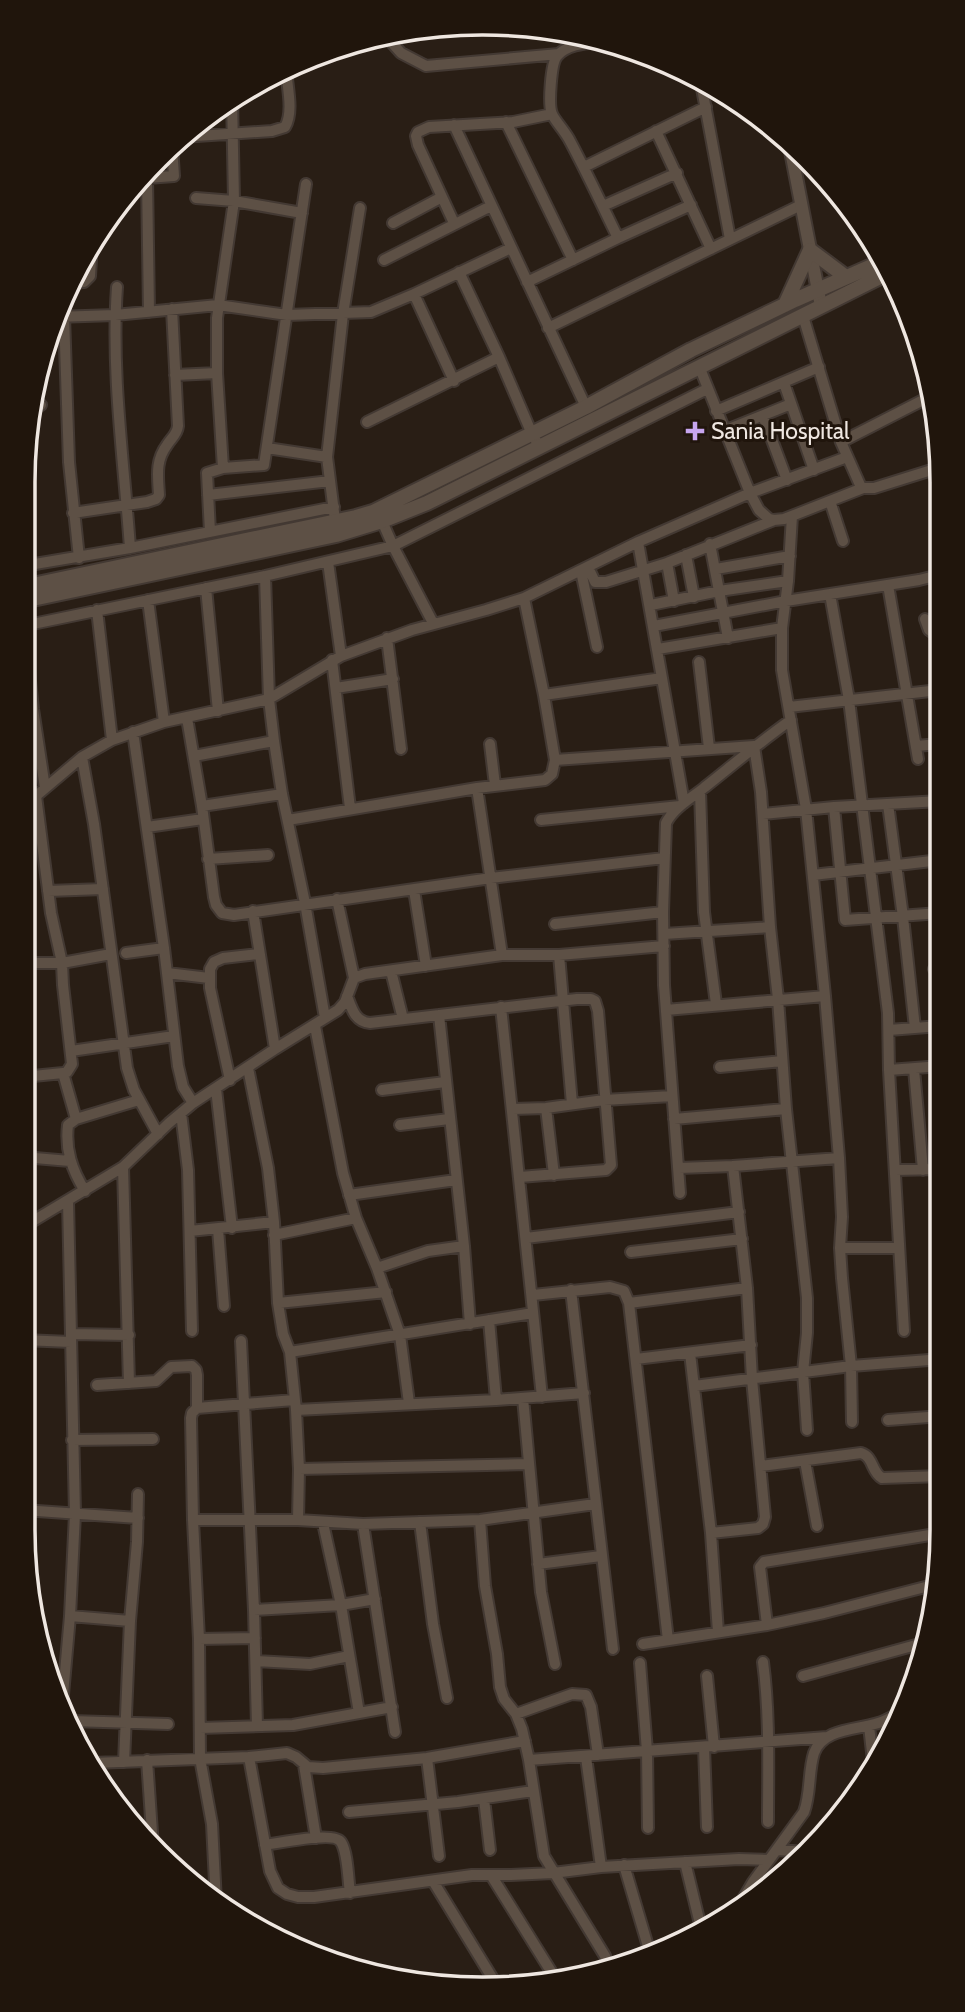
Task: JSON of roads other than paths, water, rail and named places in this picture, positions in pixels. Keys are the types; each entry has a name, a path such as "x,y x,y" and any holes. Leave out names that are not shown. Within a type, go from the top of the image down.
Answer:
{"main road":[{"path":"785,305 810,250 846,277"},
{"path":"35,598 335,521 382,521 427,503 586,407 691,350 873,265"},
{"path":"35,584 356,517 380,509 699,366 880,277"}],"street":[{"path":"393,44 401,53 426,66 559,54 577,46"},
{"path":"559,54 553,68 550,104 552,114 564,128 618,238"},
{"path":"200,136 272,131 285,127 289,112 287,80"},
{"path":"703,94 730,239"},
{"path":"584,167 706,107"},
{"path":"223,468 216,373 218,305 234,201 233,111"},
{"path":"454,223 418,145 418,132 429,127 506,122 552,114"},
{"path":"506,122 573,260"},
{"path":"454,125 586,407"},
{"path":"656,131 711,249"},
{"path":"155,177 174,176 173,159"},
{"path":"793,160 821,306"},
{"path":"603,206 677,173"},
{"path":"210,532 206,473 223,468 264,465 306,184"},
{"path":"147,186 149,312"},
{"path":"393,223 442,197"},
{"path":"197,198 234,201 302,213"},
{"path":"527,282 691,205"},
{"path":"548,328 801,205"},
{"path":"384,260 491,206"},
{"path":"35,564 210,532 335,521 327,457 343,314 360,208"},
{"path":"67,316 115,315 218,305 287,315 371,312 511,247"},
{"path":"83,281 88,280 91,266"},
{"path":"459,272 535,440"},
{"path":"117,287 115,315 130,548"},
{"path":"414,294 454,381"},
{"path":"74,513 152,501 159,495 158,466 164,450 178,431 172,309"},
{"path":"803,316 841,442 863,488"},
{"path":"60,335 79,558"},
{"path":"367,422 499,357"},
{"path":"699,366 750,493 759,510 774,520"},
{"path":"716,411 819,367"},
{"path":"176,375 216,373"},
{"path":"783,383 814,470"},
{"path":"35,623 265,576 393,546 707,389"},
{"path":"841,442 922,401"},
{"path":"724,431 791,404"},
{"path":"763,416 787,480"},
{"path":"267,448 327,457"},
{"path":"35,1076 63,1073 71,1068 62,964 48,891 36,796 82,757 112,740 164,722 269,699 337,658 433,623 524,598 638,542 750,493 847,457"},
{"path":"584,569 598,583 667,563 710,544 863,488 874,488 930,471"},
{"path":"208,495 330,481"},
{"path":"830,501 843,541"},
{"path":"792,516 789,581 782,628 782,670 806,809 825,996 839,1158 841,1248 851,1366 852,1422"},
{"path":"382,521 433,623"},
{"path":"638,542 651,606 682,804"},
{"path":"710,544 728,638"},
{"path":"687,555 694,597"},
{"path":"716,569 790,556"},
{"path":"328,562 337,658 336,688 350,808"},
{"path":"667,563 674,601"},
{"path":"584,569 597,647"},
{"path":"265,576 269,699 274,741 325,1018"},
{"path":"654,626 930,577"},
{"path":"651,606 789,581"},
{"path":"888,585 918,759"},
{"path":"206,588 218,710"},
{"path":"830,594 849,700 889,1030 904,1331"},
{"path":"288,820 495,785 545,780 552,774 555,760 524,598"},
{"path":"148,600 164,722"},
{"path":"97,610 112,740"},
{"path":"925,618 930,631"},
{"path":"658,649 782,628"},
{"path":"387,638 401,749"},
{"path":"699,662 709,748"},
{"path":"544,695 662,678"},
{"path":"336,688 393,679"},
{"path":"789,707 930,691"},
{"path":"187,718 214,897 218,910 227,915 491,878 664,858"},
{"path":"680,1193 666,1010 663,912 666,823 669,816 682,804 791,720"},
{"path":"133,733 180,1077 193,1103"},
{"path":"194,756 274,741"},
{"path":"35,742 45,788"},
{"path":"490,744 495,785"},
{"path":"916,746 930,745"},
{"path":"555,760 754,746"},
{"path":"754,746 763,814 786,1109 807,1298 803,1372 807,1430"},
{"path":"82,757 130,1081 158,1134"},
{"path":"477,788 502,955"},
{"path":"699,792 706,930 716,1004"},
{"path":"202,806 282,794"},
{"path":"763,814 930,802"},
{"path":"541,820 682,804"},
{"path":"888,804 915,1028"},
{"path":"834,807 845,920 930,914"},
{"path":"146,827 203,819"},
{"path":"208,859 268,855"},
{"path":"813,875 930,861"},
{"path":"48,891 103,889"},
{"path":"414,890 426,966"},
{"path":"35,1220 123,1167 193,1103 338,1010 354,978 337,899"},
{"path":"253,911 275,1049"},
{"path":"555,925 663,912"},
{"path":"664,934 770,927"},
{"path":"354,978 502,955 559,955 664,946"},
{"path":"126,953 164,948"},
{"path":"35,963 62,964 111,954"},
{"path":"230,1080 209,978 210,969 214,962 223,958 258,954"},
{"path":"559,955 572,1104"},
{"path":"391,971 403,1019"},
{"path":"167,973 209,978"},
{"path":"347,996 357,1018 363,1022 591,999 597,1006 610,1168 520,1177"},
{"path":"666,1010 825,996"},
{"path":"501,1007 542,1397"},
{"path":"439,1015 470,1324"},
{"path":"315,1026 349,1195 400,1335 409,1403"},
{"path":"889,1030 930,1027"},
{"path":"71,1051 174,1036"},
{"path":"720,1068 782,1061"},
{"path":"889,1070 930,1067"},
{"path":"248,1068 268,1168 278,1303 283,1334 290,1352 299,1469 298,1520"},
{"path":"914,1069 923,1170"},
{"path":"63,1073 75,1119"},
{"path":"382,1090 445,1082"},
{"path":"216,1089 232,1228"},
{"path":"513,1109 672,1096"},
{"path":"85,1191 72,1169 68,1125 75,1119 139,1100"},
{"path":"546,1108 554,1175"},
{"path":"674,1119 786,1109"},
{"path":"181,1114 188,1170 192,1331"},
{"path":"400,1125 449,1119"},
{"path":"35,1158 70,1161"},
{"path":"679,1168 839,1158"},
{"path":"711,1533 751,1530 763,1524 765,1517 752,1379 747,1288 733,1166"},
{"path":"123,1167 130,1383"},
{"path":"895,1170 930,1170"},
{"path":"349,1195 456,1180"},
{"path":"64,1686 75,1514 68,1201"},
{"path":"526,1238 738,1212"},
{"path":"274,1234 356,1218"},
{"path":"190,1231 274,1222"},
{"path":"218,1229 224,1306"},
{"path":"631,1252 742,1239"},
{"path":"377,1268 428,1251 464,1246"},
{"path":"841,1248 899,1248"},
{"path":"533,1295 616,1287 624,1291 629,1303 668,1640"},
{"path":"629,1303 747,1288"},
{"path":"571,1290 613,1649"},
{"path":"278,1303 386,1292"},
{"path":"290,1352 533,1313"},
{"path":"489,1320 496,1400"},
{"path":"35,1340 129,1335"},
{"path":"241,1342 257,1726"},
{"path":"636,1359 751,1345"},
{"path":"690,1353 711,1533 718,1632"},
{"path":"694,1386 851,1366 930,1360"},
{"path":"97,1385 156,1381 172,1367 192,1366 197,1370 197,1408"},
{"path":"215,1889 212,1824 200,1758 192,1413 197,1408 245,1404 409,1403 584,1393"},
{"path":"523,1398 541,1592 555,1664"},
{"path":"888,1420 930,1417"},
{"path":"72,1440 153,1439"},
{"path":"761,1466 861,1452 869,1458 878,1476 883,1478 930,1476"},
{"path":"805,1461 817,1526"},
{"path":"299,1469 528,1464"},
{"path":"124,1762 138,1494"},
{"path":"193,1520 298,1520 363,1524 480,1520 594,1504"},
{"path":"35,1511 138,1518"},
{"path":"480,1520 485,1586 500,1687 522,1729 541,1846 553,1873 606,1959"},
{"path":"420,1522 433,1624 447,1698"},
{"path":"323,1523 341,1605 359,1713"},
{"path":"363,1524 396,1732"},
{"path":"767,1625 761,1570 761,1564 764,1562 930,1535"},
{"path":"538,1564 601,1556"},
{"path":"643,1644 767,1625 926,1587"},
{"path":"254,1610 341,1605 375,1600"},
{"path":"70,1616 130,1621"},
{"path":"199,1639 255,1638"},
{"path":"803,1676 915,1645"},
{"path":"256,1661 310,1664 349,1656"},
{"path":"640,1662 647,1751 648,1828"},
{"path":"763,1662 768,1741 768,1822"},
{"path":"707,1676 707,1827"},
{"path":"516,1714 572,1694 586,1695 592,1706 592,1756 601,1867"},
{"path":"200,1728 293,1725 392,1707"},
{"path":"529,1760 827,1737 888,1719"},
{"path":"78,1721 168,1724"},
{"path":"869,1726 872,1750"},
{"path":"751,1888 804,1812 814,1753 827,1737"},
{"path":"101,1763 287,1753 308,1768 323,1768 428,1758 525,1741"},
{"path":"249,1757 273,1880 278,1888 298,1897 350,1893 472,1875 553,1873 624,1865 739,1859 769,1860"},
{"path":"428,1758 439,1856"},
{"path":"147,1760 152,1831"},
{"path":"304,1765 316,1838"},
{"path":"349,1812 433,1805 533,1791"},
{"path":"484,1799 490,1850"},
{"path":"265,1845 316,1838 331,1837 340,1840 344,1849 350,1893"},
{"path":"777,1850 794,1851"},
{"path":"685,1862 699,1921"},
{"path":"624,1865 648,1945"},
{"path":"491,1875 551,1971"},
{"path":"433,1881 492,1977"}],"place":[{"name":"Sania Hospital","path":"695,431"}]}
